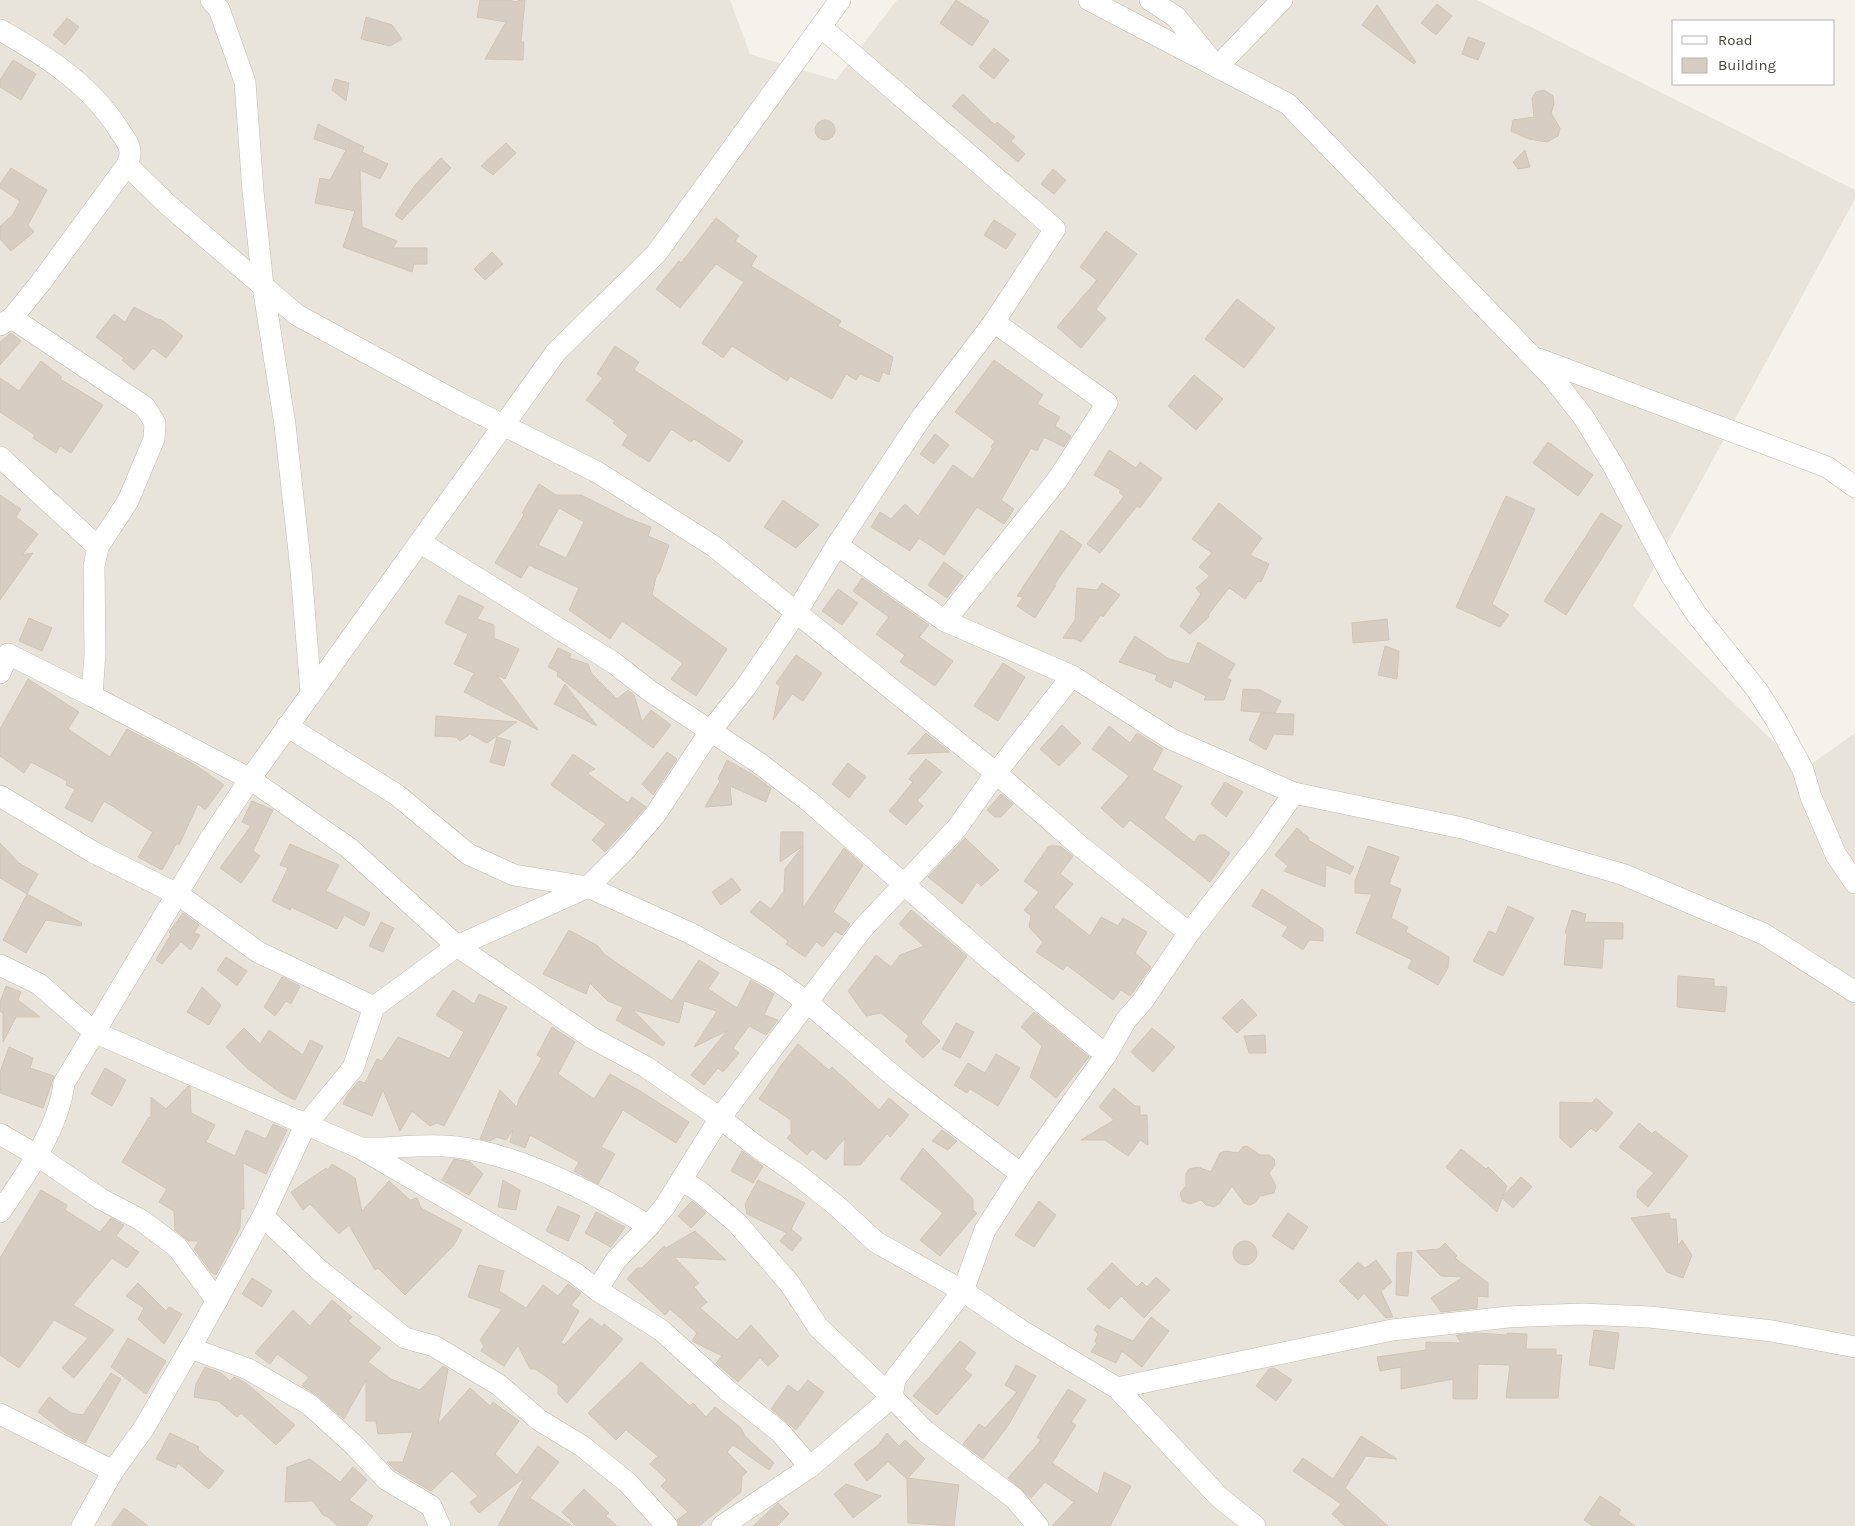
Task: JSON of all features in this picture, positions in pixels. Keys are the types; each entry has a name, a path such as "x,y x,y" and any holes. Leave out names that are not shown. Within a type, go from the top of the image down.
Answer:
{"street":[{"path":"212,0 219,9 245,82 252,191 262,286 285,425 301,570 311,693"},
{"path":"0,1212 38,1156 62,1096 64,1083 179,895 210,839 250,779 505,426 556,352 656,254 840,0"},
{"path":"1089,0 1288,104 1534,358 1584,418 1614,466 1670,575 1697,615 1757,690 1776,720 1803,770 1811,797 1836,855 1855,883"},
{"path":"1150,0 1176,17 1217,67"},
{"path":"1217,67 1282,0"},
{"path":"82,1526 113,1471 144,1428 217,1301 264,1216 305,1126 353,1068 374,1006 457,946 588,887 655,815 711,730 745,688 796,613 836,545 921,418 994,322 1055,229 821,26"},
{"path":"0,30 28,46 73,77 111,117 127,142 130,153 127,165 70,246 6,321 144,407 156,424 154,440 128,501 98,547 94,566 95,653 92,696"},
{"path":"127,165 168,205 297,315 461,404 597,472 715,547 996,773 1080,846 1189,933"},
{"path":"945,621 1058,479 1106,403 994,322"},
{"path":"1534,358 1827,467 1855,487"},
{"path":"0,456 98,547"},
{"path":"421,543 614,663 650,691 760,763 810,802 903,885 1106,1055"},
{"path":"836,545 945,621 1072,676 1171,739 1294,793 1462,828 1622,874 1764,934 1855,992"},
{"path":"3,657 92,696 250,779 349,848 457,946 592,1038 646,1067 720,1118 797,1174 838,1207 876,1242 963,1291 1022,1331 1117,1388 1219,1496 1255,1526"},
{"path":"597,1290 616,1260 649,1226 720,1118 863,928 957,828 996,773 1072,676"},
{"path":"287,726 397,795 468,854 514,875 588,887 659,918 775,978 807,1002 902,1083 1021,1174"},
{"path":"722,1526 810,1467 892,1397 895,1379 963,1291 985,1230 1021,1174 1106,1055 1126,1020 1142,1002 1189,933 1259,843 1294,793"},
{"path":"0,796 93,852 179,895 258,952 374,1006"},
{"path":"0,965 39,984 94,1032 305,1126 358,1147 575,1273 597,1290 661,1330 727,1390 780,1432 810,1467"},
{"path":"0,1134 38,1156 102,1199 141,1220 177,1247 217,1301"},
{"path":"358,1147 383,1148 414,1145 457,1147 506,1159 602,1198 649,1226"},
{"path":"681,1180 699,1191 737,1223 790,1284 818,1327 892,1397 924,1431 1014,1498 1038,1526"},
{"path":"264,1216 318,1270 406,1338 434,1346 499,1385 539,1420 582,1446 628,1483 667,1526"},
{"path":"1117,1388 1392,1330 1508,1317 1582,1314 1650,1317 1772,1331 1855,1348"},
{"path":"190,1348 248,1370 310,1405 354,1445 387,1480 431,1506 440,1526"},
{"path":"0,1414 113,1471"}],"shaded area":[{"path":"0,0 730,0 750,54 836,80 897,0 1477,0 1855,190 1855,199 1633,606 1803,770 1855,733 1855,1526 0,1526"}],"building":[{"path":"480,0 508,0 517,2 525,0 521,42 524,42 523,60 485,59 506,22 477,17"},
{"path":"956,0 989,21 972,46 940,23"},
{"path":"1437,4 1452,16 1436,35 1421,23"},
{"path":"1377,5 1416,62 1414,64 1362,25"},
{"path":"366,17 392,25 402,39 390,46 361,39"},
{"path":"67,18 79,27 65,45 53,35"},
{"path":"1468,37 1485,43 1478,60 1462,54"},
{"path":"994,48 1009,60 994,79 979,67"},
{"path":"13,60 36,74 21,100 0,87 0,80"},
{"path":"335,79 349,83 346,101 332,90"},
{"path":"1544,90 1553,96 1554,104 1551,113 1560,128 1558,136 1547,142 1529,139 1511,131 1513,120 1534,117 1532,98 1536,92"},
{"path":"963,94 995,125 997,122 1015,137 1011,141 1025,154 1018,162 952,106"},
{"path":"825,120 832,123 835,130 832,137 825,140 818,137 815,130 818,123"},
{"path":"318,124 364,147 362,152 388,164 380,179 360,170 362,227 397,241 393,248 427,248 427,264 414,264 412,272 343,247 355,211 315,203 320,178 330,180 346,150 314,139"},
{"path":"506,143 516,153 493,175 481,166"},
{"path":"1525,150 1530,167 1518,169 1513,162"},
{"path":"441,158 451,168 402,220 395,215 415,185"},
{"path":"11,168 47,190 28,225 34,232 11,251 0,239 0,226 12,216 20,201 0,188 0,184"},
{"path":"1053,169 1066,180 1054,194 1041,184"},
{"path":"716,218 739,236 735,241 757,256 751,266 841,321 838,326 893,357 889,375 883,372 879,382 860,374 856,380 846,374 832,399 790,376 787,381 732,346 723,358 702,343 744,282 716,264 680,308 656,289 679,261 681,263"},
{"path":"994,220 1016,234 1006,249 984,235"},
{"path":"1106,231 1137,254 1096,309 1106,318 1081,348 1057,327 1097,280 1080,267"},
{"path":"492,252 503,264 485,280 474,269"},
{"path":"1237,299 1275,328 1244,368 1205,339"},
{"path":"134,307 160,319 183,336 166,358 153,348 134,370 122,360 124,358 96,337 114,314 125,322"},
{"path":"11,333 21,341 0,365 0,342"},
{"path":"615,346 639,362 634,370 743,441 729,462 694,439 691,442 671,429 649,462 622,445 628,435 613,423 615,421 586,400 603,378 597,374"},
{"path":"994,360 1043,395 1037,404 1060,417 1055,426 1071,436 1064,447 1044,437 1037,451 1031,448 1001,500 1014,509 1004,524 977,507 944,555 919,538 910,551 871,527 880,512 891,519 905,504 918,516 953,465 973,479 993,448 991,447 995,441 955,412"},
{"path":"41,361 62,377 60,379 103,405 71,453 60,446 56,453 33,438 35,435 0,412 0,378 19,391"},
{"path":"1194,375 1223,399 1196,430 1168,406"},
{"path":"935,434 949,445 934,464 920,454"},
{"path":"1548,442 1593,475 1578,496 1533,463"},
{"path":"1109,450 1136,468 1140,462 1162,478 1140,508 1137,506 1100,553 1087,544 1124,496 1119,492 1121,490 1094,475"},
{"path":"539,484 556,495 581,495 627,518 651,527 648,536 669,545 656,577 652,595 727,649 696,696 671,679 683,663 622,621 610,639 569,610 579,588 529,565 521,578 495,563 524,515 522,513","holes":["559,508 584,522 566,558 538,545"]},
{"path":"0,495 21,509 16,517 38,534 22,555 33,553 0,600"},
{"path":"1506,496 1535,509 1492,604 1509,615 1500,627 1456,607"},
{"path":"783,500 819,525 796,548 764,527"},
{"path":"1219,503 1262,538 1250,555 1269,564 1261,582 1258,581 1245,599 1229,588 1208,615 1209,617 1190,634 1180,626 1201,594 1196,588 1210,576 1199,567 1212,553 1192,539"},
{"path":"1601,513 1622,526 1566,615 1544,601"},
{"path":"1061,530 1082,545 1054,585 1056,585 1035,618 1017,606 1023,597 1017,596"},
{"path":"944,562 963,576 947,598 928,585"},
{"path":"862,578 929,625 919,637 953,661 935,686 900,662 905,655 876,634 889,617 853,591"},
{"path":"1102,583 1120,595 1103,617 1101,615 1081,642 1076,639 1063,638 1075,620 1077,588 1097,590"},
{"path":"838,589 858,603 842,625 822,611"},
{"path":"459,595 484,607 477,619 494,625 494,638 519,649 505,679 497,675 538,730 464,692 474,673 454,664 468,634 445,623"},
{"path":"29,618 52,628 42,651 19,641"},
{"path":"1387,619 1389,640 1353,643 1352,623"},
{"path":"1135,636 1169,659 1189,664 1198,642 1235,664 1227,678 1231,680 1224,700 1204,700 1206,696 1174,680 1171,688 1155,680 1157,675 1119,662"},
{"path":"1385,646 1399,651 1397,679 1378,675"},
{"path":"558,648 571,654 569,658 588,664 591,673 617,699 628,690 634,695 642,722 651,710 671,725 653,748 557,676 558,672 548,667"},
{"path":"796,655 822,673 803,701 792,694 773,720 780,686 776,683"},
{"path":"1003,663 1025,677 998,721 974,706"},
{"path":"28,679 79,712 68,729 110,757 127,729 194,764 224,785 205,810 198,804 179,845 177,843 162,870 138,857 153,832 104,801 92,822 65,808 75,789 66,785 67,781 31,762 24,773 0,756 0,729"},
{"path":"565,684 597,726 554,704"},
{"path":"1243,689 1260,690 1281,701 1275,713 1241,711"},
{"path":"1261,713 1294,714 1293,735 1274,734 1266,750 1249,740"},
{"path":"436,716 517,722 487,743 470,734 460,741 456,737 435,736"},
{"path":"1062,725 1081,743 1059,766 1040,749"},
{"path":"1109,726 1130,743 1137,733 1163,749 1152,770 1182,786 1164,818 1194,842 1199,835 1205,835 1230,853 1210,882 1130,820 1123,828 1101,808 1129,776 1092,749"},
{"path":"926,733 950,752 907,754"},
{"path":"497,737 511,741 504,766 490,762"},
{"path":"667,752 677,759 653,795 642,784"},
{"path":"573,754 595,769 587,773 628,803 632,797 646,807 605,852 592,840 606,824 551,785"},
{"path":"926,759 942,772 917,801 923,806 906,825 889,811 913,782 909,779"},
{"path":"727,760 752,774 771,788 766,802 730,786 732,805 705,807 720,781 718,779"},
{"path":"848,763 866,777 849,798 832,784"},
{"path":"1225,782 1243,792 1226,817 1211,804"},
{"path":"1001,794 1013,804 1001,817 995,817 987,810"},
{"path":"252,801 273,810 253,851 260,856 241,883 220,868 251,826 242,822"},
{"path":"1297,828 1309,838 1308,840 1354,867 1350,874 1326,865 1325,887 1284,871 1288,866 1275,855"},
{"path":"781,832 803,832 803,846 780,862"},
{"path":"965,838 999,870 981,886 977,882 962,904 928,877"},
{"path":"0,843 19,863 38,874 27,894 0,878"},
{"path":"290,844 339,865 326,891 370,913 364,926 344,915 337,929 291,907 290,910 272,901 288,868 280,865"},
{"path":"803,846 803,908 844,848 863,865 833,912 850,924 842,935 835,931 823,947 816,942 805,957 786,944 788,941 750,912 760,901 771,909 784,891 785,869"},
{"path":"1049,846 1060,846 1073,856 1060,874 1073,884 1054,907 1090,936 1101,917 1118,926 1123,918 1147,932 1135,953 1151,967 1130,996 1121,990 1113,1000 1067,965 1063,970 1036,952 1043,942 1029,927 1031,916 1024,910 1039,892 1024,881"},
{"path":"1368,846 1399,857 1389,884 1401,889 1391,918 1408,927 1406,932 1449,957 1448,968 1438,985 1408,968 1412,960 1356,933 1372,894 1355,893 1355,881"},
{"path":"732,878 741,890 721,905 712,892"},
{"path":"1262,889 1323,929 1323,941 1309,940 1303,950 1282,936 1288,927 1252,906"},
{"path":"27,894 82,923 81,926 46,920 26,953 3,940"},
{"path":"1508,906 1534,918 1503,976 1473,961 1489,931 1496,934"},
{"path":"911,910 967,956 921,1023 940,1041 923,1058 905,1041 909,1036 881,1013 866,1016 848,991 876,955 891,967 900,955 924,946 899,924"},
{"path":"1572,910 1586,914 1584,922 1623,923 1623,939 1604,939 1602,968 1564,965 1567,934 1565,933"},
{"path":"183,913 199,925 194,933 200,935 191,950 181,942 162,964 156,960 171,934 169,932"},
{"path":"381,922 394,928 383,952 369,946"},
{"path":"569,930 598,946 604,954 672,1001 699,960 719,973 708,989 737,1008 751,980 774,994 764,1015 778,1020 766,1035 749,1026 733,1048 739,1053 723,1072 718,1068 704,1085 691,1075 727,1031 694,1047 717,1011 684,1001 679,1023 633,1010 665,1043 663,1046 616,1020 623,1007 608,1001 590,983 586,994 543,974"},
{"path":"226,957 247,971 237,986 217,970"},
{"path":"1678,976 1714,979 1714,986 1727,987 1725,1012 1677,1007"},
{"path":"282,977 300,986 291,1004 286,1001 275,1016 264,1007"},
{"path":"6,986 21,992 18,1000 40,1017 16,1017 3,1042 3,1013 0,1011 0,1002"},
{"path":"202,987 221,1005 209,1025 187,1012"},
{"path":"453,990 474,1004 479,994 507,1007 444,1126 437,1123 430,1126 412,1111 400,1131 383,1090 372,1116 343,1104 348,1094 359,1081 365,1083 377,1059 382,1061 398,1037 449,1058 464,1032 436,1015"},
{"path":"1242,999 1257,1015 1237,1033 1222,1018"},
{"path":"1034,1012 1089,1057 1056,1098 1030,1077 1042,1046 1021,1027"},
{"path":"956,1023 974,1032 960,1058 942,1049"},
{"path":"552,1027 575,1042 558,1074 594,1099 610,1074 640,1091 689,1122 676,1143 623,1110 601,1147 615,1154 598,1184 574,1171 579,1162 530,1135 525,1148 510,1142 513,1130 506,1140 497,1137 490,1141 480,1139 500,1090 517,1107 519,1099 542,1058 537,1055"},
{"path":"244,1028 260,1044 269,1030 303,1055 310,1040 323,1046 295,1100 281,1093 247,1068 226,1047"},
{"path":"1152,1028 1175,1047 1153,1072 1131,1052"},
{"path":"1265,1035 1266,1053 1249,1053 1244,1036"},
{"path":"798,1044 829,1070 832,1067 879,1110 889,1098 909,1115 890,1137 887,1134 860,1165 844,1165 845,1138 826,1160 812,1149 807,1155 787,1138 791,1134 791,1120 759,1099"},
{"path":"9,1047 33,1058 30,1068 54,1076 43,1108 0,1093 0,1072"},
{"path":"996,1054 1020,1068 998,1106 970,1089 967,1093 954,1085 968,1063 985,1073"},
{"path":"105,1068 126,1080 112,1106 91,1094"},
{"path":"188,1086 190,1087 191,1113 215,1125 206,1142 235,1156 246,1130 266,1139 273,1124 287,1130 266,1174 243,1163 244,1209 241,1209 240,1228 216,1275 211,1272 194,1249 199,1241 188,1241 175,1230 174,1211 159,1202 167,1189 122,1162 149,1117 151,1118 151,1097 166,1109"},
{"path":"1114,1088 1135,1106 1140,1106 1140,1115 1147,1115 1148,1145 1140,1140 1128,1156 1105,1140 1081,1140 1114,1120 1099,1107"},
{"path":"1596,1098 1613,1113 1596,1132 1591,1128 1571,1148 1560,1138 1560,1102 1592,1103"},
{"path":"1639,1123 1652,1134 1655,1131 1688,1156 1648,1207 1637,1197 1637,1191 1654,1173 1619,1147"},
{"path":"942,1130 957,1141 948,1150 932,1141"},
{"path":"1247,1146 1260,1155 1269,1155 1274,1159 1275,1165 1269,1173 1276,1186 1274,1193 1260,1196 1255,1203 1249,1205 1244,1203 1232,1186 1220,1203 1214,1207 1206,1205 1201,1200 1190,1204 1182,1201 1180,1193 1186,1186 1186,1174 1189,1169 1198,1167 1211,1172 1220,1153 1226,1151 1238,1153 1243,1147"},
{"path":"923,1148 973,1199 973,1210 977,1213 940,1256 920,1240 943,1213 900,1179"},
{"path":"1461,1149 1486,1169 1488,1167 1507,1186 1503,1196 1521,1177 1532,1187 1513,1208 1502,1198 1497,1212 1446,1167"},
{"path":"742,1151 763,1166 753,1183 731,1171"},
{"path":"454,1159 470,1162 483,1174 469,1195 442,1180"},
{"path":"332,1164 355,1178 362,1211 389,1181 410,1200 417,1198 421,1208 462,1230 454,1245 405,1295 378,1268 375,1270 349,1225 339,1234 310,1204 303,1210 291,1192 326,1168 328,1170"},
{"path":"503,1180 520,1190 516,1210 498,1207"},
{"path":"758,1180 805,1203 791,1229 802,1238 792,1251 780,1241 787,1233 747,1214 745,1204"},
{"path":"41,1190 67,1205 65,1210 100,1232 111,1218 124,1225 116,1236 139,1252 127,1268 112,1258 73,1305 114,1330 74,1378 62,1368 88,1338 54,1320 19,1368 0,1355 0,1258"},
{"path":"692,1201 706,1213 691,1228 678,1216"},
{"path":"1039,1201 1056,1215 1034,1247 1015,1235"},
{"path":"558,1206 580,1216 568,1241 546,1231"},
{"path":"596,1212 625,1227 611,1247 585,1233"},
{"path":"1288,1213 1308,1227 1293,1250 1272,1236"},
{"path":"1669,1213 1670,1219 1676,1219 1678,1246 1682,1240 1692,1255 1683,1278 1667,1272 1631,1218"},
{"path":"695,1231 726,1260 674,1257 699,1283 694,1287 707,1302 700,1308 737,1340 751,1325 779,1356 768,1366 760,1358 738,1382 716,1363 722,1356 692,1341 697,1333 670,1309 665,1315 627,1279 637,1268 642,1268 664,1246 666,1248"},
{"path":"1245,1241 1253,1245 1257,1253 1253,1261 1245,1265 1237,1261 1233,1253 1237,1245"},
{"path":"1445,1243 1457,1256 1455,1258 1488,1283 1488,1297 1478,1296 1477,1308 1441,1312 1431,1298 1463,1277 1441,1276 1416,1251 1439,1249"},
{"path":"1412,1252 1408,1296 1396,1295 1397,1253"},
{"path":"1376,1260 1392,1282 1381,1291 1393,1317 1386,1318 1364,1293 1358,1300 1339,1281 1358,1262 1365,1268"},
{"path":"1112,1263 1137,1287 1142,1282 1147,1287 1156,1277 1170,1290 1144,1318 1121,1296 1109,1309 1087,1289"},
{"path":"479,1265 504,1271 499,1291 526,1308 543,1285 558,1296 568,1284 581,1293 571,1305 579,1311 561,1343 564,1345 590,1318 602,1327 604,1324 623,1339 567,1403 558,1394 558,1385 535,1369 530,1369 518,1345 504,1366 481,1351 484,1346 480,1340 502,1309 468,1297"},
{"path":"252,1278 272,1291 262,1307 242,1294"},
{"path":"138,1283 166,1311 169,1307 182,1314 164,1344 138,1319 144,1308 126,1296"},
{"path":"332,1300 352,1317 348,1321 381,1348 368,1362 391,1379 420,1390 443,1366 448,1369 438,1424 470,1388 490,1406 493,1402 519,1421 495,1454 517,1475 538,1446 559,1462 530,1498 572,1526 498,1526 525,1477 479,1513 470,1502 478,1496 452,1471 431,1491 395,1470 387,1462 403,1462 413,1432 378,1434 376,1421 366,1421 366,1380 344,1419 318,1396 302,1386 309,1377 277,1354 270,1364 255,1353 293,1310 310,1326"},
{"path":"1151,1317 1169,1331 1142,1367 1122,1351 1116,1363 1091,1352 1097,1343 1095,1341 1098,1334 1094,1330 1097,1325 1133,1341"},
{"path":"1594,1330 1619,1333 1614,1369 1589,1365"},
{"path":"1476,1333 1527,1334 1526,1349 1556,1349 1556,1355 1562,1355 1558,1398 1506,1398 1510,1365 1478,1364 1477,1399 1453,1399 1453,1379 1401,1389 1401,1367 1380,1371 1377,1357 1426,1350 1426,1342 1461,1343 1456,1335"},
{"path":"128,1338 166,1361 146,1394 111,1367"},
{"path":"960,1341 976,1353 964,1369 972,1375 937,1415 913,1396"},
{"path":"641,1362 690,1406 693,1403 706,1417 715,1407 741,1428 745,1436 774,1463 769,1470 733,1445 727,1452 747,1472 742,1476 741,1492 699,1526 679,1526 677,1520 688,1512 661,1486 667,1480 650,1464 658,1456 626,1430 616,1440 588,1413"},
{"path":"1016,1365 1036,1376 1009,1424 983,1459 963,1444 979,1424 985,1428 1017,1392 1005,1385"},
{"path":"205,1367 221,1373 230,1381 234,1377 246,1383 295,1425 276,1445 241,1413 237,1417 218,1401 194,1397 196,1384"},
{"path":"1274,1368 1292,1380 1276,1401 1256,1386 1269,1369"},
{"path":"111,1373 121,1379 85,1443 67,1434 38,1412 49,1397 71,1413 83,1415"},
{"path":"808,1380 824,1392 796,1430 771,1409 788,1385 798,1392"},
{"path":"1068,1389 1086,1400 1071,1422 1076,1425 1052,1463 1098,1494 1104,1472 1131,1486 1110,1526 1052,1526 1074,1502 1045,1482 1031,1498 1008,1478 1041,1440 1037,1437"},
{"path":"170,1433 199,1447 198,1450 224,1471 209,1489 178,1463 176,1468 156,1459"},
{"path":"887,1433 899,1446 905,1440 925,1459 908,1478 959,1485 954,1526 908,1523 907,1479 888,1462 867,1481 854,1464 878,1445"},
{"path":"1361,1436 1397,1459 1366,1456 1345,1488 1388,1526 1345,1526 1332,1514 1341,1504 1293,1471 1303,1458 1333,1479"},
{"path":"310,1459 340,1482 353,1467 367,1480 349,1500 373,1516 366,1526 338,1526 323,1515 313,1501 285,1502 287,1467"},
{"path":"846,1484 881,1496 853,1518 834,1494"},
{"path":"584,1489 609,1513 606,1516 617,1526 576,1526 562,1512"},
{"path":"1600,1496 1621,1510 1618,1514 1635,1526 1593,1526 1584,1520"},
{"path":"778,1503 789,1514 777,1526 753,1526"},
{"path":"124,1508 148,1526 111,1526"}]}
